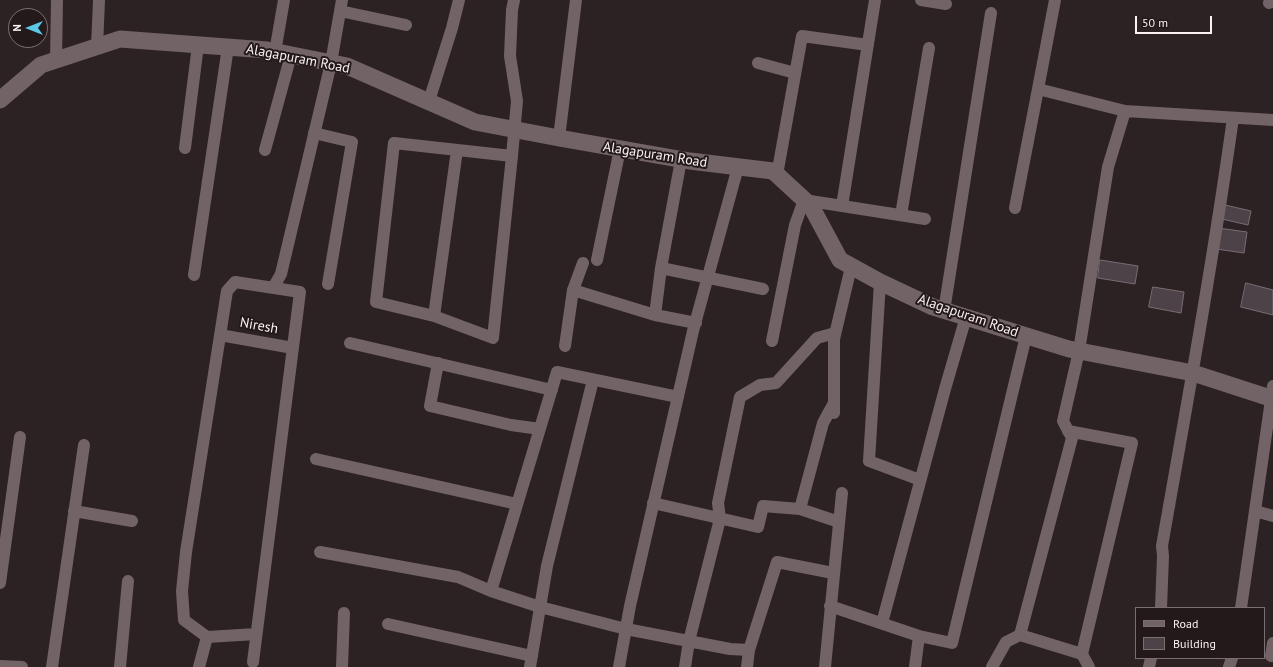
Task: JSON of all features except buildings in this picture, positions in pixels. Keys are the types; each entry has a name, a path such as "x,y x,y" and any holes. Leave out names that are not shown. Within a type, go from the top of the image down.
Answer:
{"main road":[{"name":"Alagapuram Road","path":"0,100 41,65 120,39 275,52 347,66 475,122 681,160 773,171 811,206 840,260 880,282 933,307 1079,351 1193,373 1272,395"}],"street":[{"path":"56,0 56,60"},
{"path":"96,47 99,0"},
{"path":"275,52 284,0"},
{"path":"429,101 452,28 459,0"},
{"path":"512,156 394,143 376,302 434,316 493,338 515,130 517,101 510,56 512,10 514,0"},
{"path":"559,138 576,0"},
{"path":"842,206 875,0"},
{"path":"921,0 946,4"},
{"path":"1015,208 1055,0"},
{"path":"273,288 281,274 331,63 341,6 406,25"},
{"path":"944,311 991,13"},
{"path":"777,175 802,36 868,45"},
{"path":"185,148 198,45"},
{"path":"194,275 228,47"},
{"path":"901,215 929,48"},
{"path":"265,150 292,55"},
{"path":"758,63 795,73"},
{"path":"1038,89 1125,111 1273,120"},
{"path":"1020,636 1072,438 1063,421 1079,351 1108,167 1125,111"},
{"path":"1162,607 1162,546 1193,373 1222,195 1232,118"},
{"path":"314,133 352,142 328,284"},
{"path":"598,260 620,149"},
{"path":"434,316 457,150"},
{"path":"655,315 661,268 681,160"},
{"path":"620,667 630,606 678,397 696,323 738,167"},
{"path":"772,341 795,225 804,200 925,219"},
{"path":"565,346 573,290 583,264"},
{"path":"800,509 823,423 834,408 834,339 851,266"},
{"path":"661,268 763,289"},
{"path":"253,662 300,292 235,282 227,291 186,552 182,590 184,620 207,637 256,634"},
{"path":"880,282 870,461 920,480"},
{"path":"573,290 655,315 696,323"},
{"path":"882,623 920,480 966,317"},
{"path":"685,667 689,641 720,519 718,503 740,397 760,385 776,383 817,338 835,333"},
{"name":"Niresh","path":"220,335 293,348"},
{"path":"830,606 919,636 952,642 1026,336"},
{"path":"350,343 552,390"},
{"path":"438,363 430,406 511,425 540,429"},
{"path":"491,590 557,372 678,397"},
{"path":"388,624 531,662 547,566 593,380"},
{"path":"1241,607 1272,395"},
{"path":"1068,431 1132,443 1082,654 1089,667"},
{"path":"0,583 20,437"},
{"path":"52,667 84,445"},
{"path":"316,460 517,504"},
{"path":"825,667 842,493"},
{"path":"654,503 758,527 763,506 800,509 839,522"},
{"path":"74,510 132,521"},
{"path":"1255,511 1273,516"},
{"path":"320,552 458,577 540,607 626,629 730,649 749,650"},
{"path":"747,667 749,650 777,562 833,573"},
{"path":"120,667 128,581"},
{"path":"342,667 344,613"},
{"path":"915,667 919,636"},
{"path":"992,667 1006,642 1020,636 1082,654"},
{"path":"200,667 207,637"},
{"path":"1271,656 1273,643"},
{"path":"0,666 22,667"}]}
